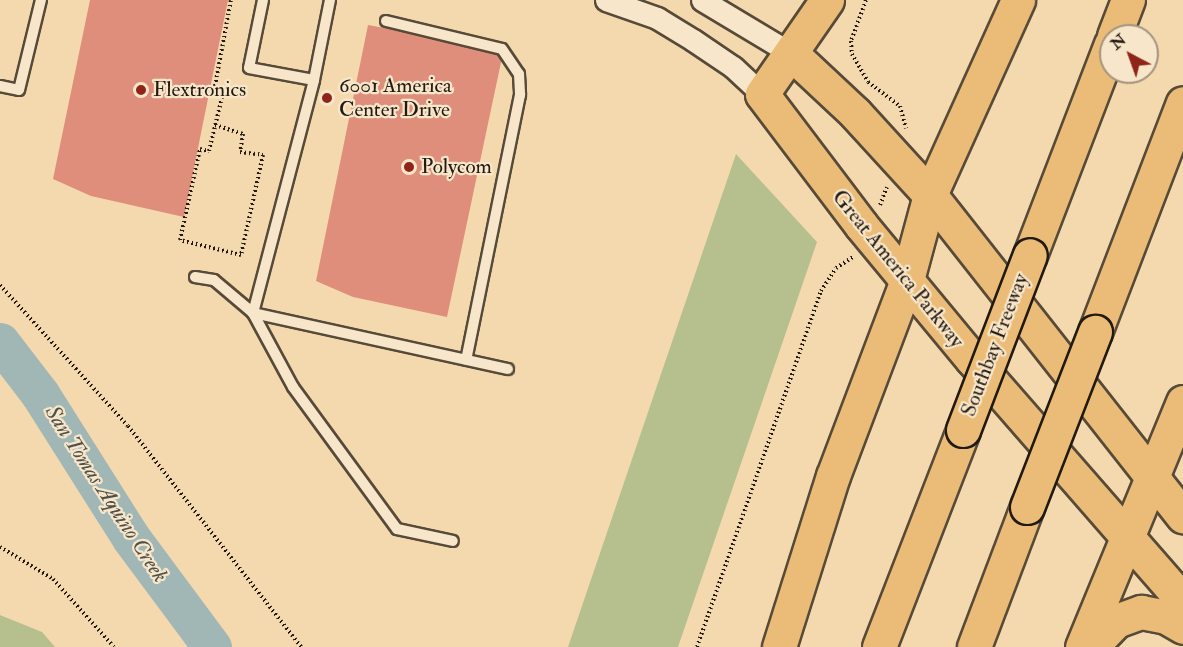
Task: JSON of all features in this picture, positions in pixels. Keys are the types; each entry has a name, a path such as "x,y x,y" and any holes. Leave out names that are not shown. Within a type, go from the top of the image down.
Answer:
{"main road":[{"path":"762,94 792,54 827,0"},
{"path":"779,647 833,476 907,280 930,195 1018,0"},
{"path":"1119,24 1128,0"},
{"path":"792,54 898,159 930,195 1152,480 1183,516"},
{"name":"Southbay Freeway","path":"879,647 1099,75"},
{"name":"Great America Parkway","path":"762,94 868,234 1183,601"},
{"path":"974,647 1183,103"},
{"path":"1082,647 1129,538 1183,402"},
{"path":"1091,647 1116,621 1141,612 1166,617 1183,627"}],"street":[{"path":"606,0 657,18 693,40 762,94"},
{"path":"702,0 792,54"}],"lane":[{"path":"0,86 19,90 41,0"},
{"path":"263,0 249,68 314,80"},
{"path":"253,313 314,80 330,0"},
{"path":"386,21 502,49 519,74 520,95 466,360"},
{"path":"195,277 214,280 253,313 293,387 397,529 453,541"},
{"path":"253,313 508,369"}],"path":[{"path":"215,126 243,134 240,152 263,155 241,255 180,240 200,149 209,151 215,126 224,89 215,86 231,0"},
{"path":"697,647 821,291 836,268 853,257 868,234 898,159 907,127 900,106 868,82 852,54 851,41 866,0"},
{"path":"0,285 128,426 301,647"},
{"path":"0,547 53,579 114,647"}],"green space":[{"path":"736,154 817,242 678,647 568,647"},
{"path":"0,615 42,632 55,647 0,647"}],"building":[{"name":"Flextronics","path":"90,0 228,0 184,217 91,196 53,179"},
{"name":"Polycom","path":"368,25 494,48 503,53 447,317 353,297 316,281"}],"waterway":[{"name":"San Tomas Aquino Creek","path":"0,342 40,394 131,538 212,647"}],"place":[{"name":"Flextronics","path":"141,90"},
{"name":"6001 America Center Drive","path":"327,98"},
{"name":"Polycom","path":"409,167"}]}
